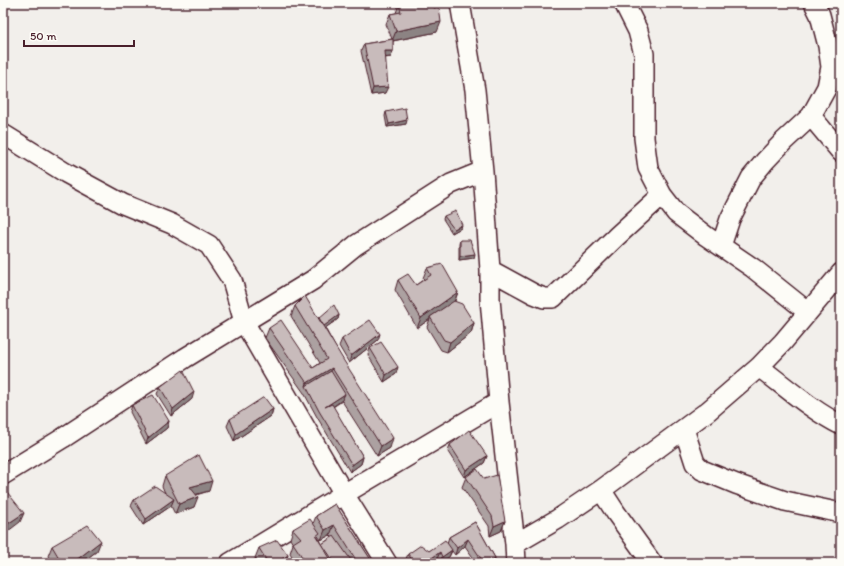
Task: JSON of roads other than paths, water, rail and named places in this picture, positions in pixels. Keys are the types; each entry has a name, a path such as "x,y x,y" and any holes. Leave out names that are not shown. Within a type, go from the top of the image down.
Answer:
{"street":[{"path":"460,3 475,90 483,171 490,270 490,299 515,554"},
{"path":"624,3 638,31 644,54 644,138 648,168 662,195 676,212 706,236 753,268 808,312"},
{"path":"721,246 730,219 751,178 779,146 811,116 827,87 835,47 814,3"},
{"path":"811,116 841,152"},
{"path":"3,134 66,173 123,204 172,224 209,245 232,280 244,322 344,494 387,563"},
{"path":"3,475 63,438 179,362 312,280 356,246 451,184 483,171"},
{"path":"490,270 534,294 544,298 552,298 662,195"},
{"path":"515,554 558,519 601,490 708,411 759,367 783,342 808,312 834,292 841,273"},
{"path":"759,367 832,421 841,425"},
{"path":"230,563 499,402"},
{"path":"684,429 695,463 702,470 736,484 785,501 841,513"},
{"path":"601,490 652,563"}]}
